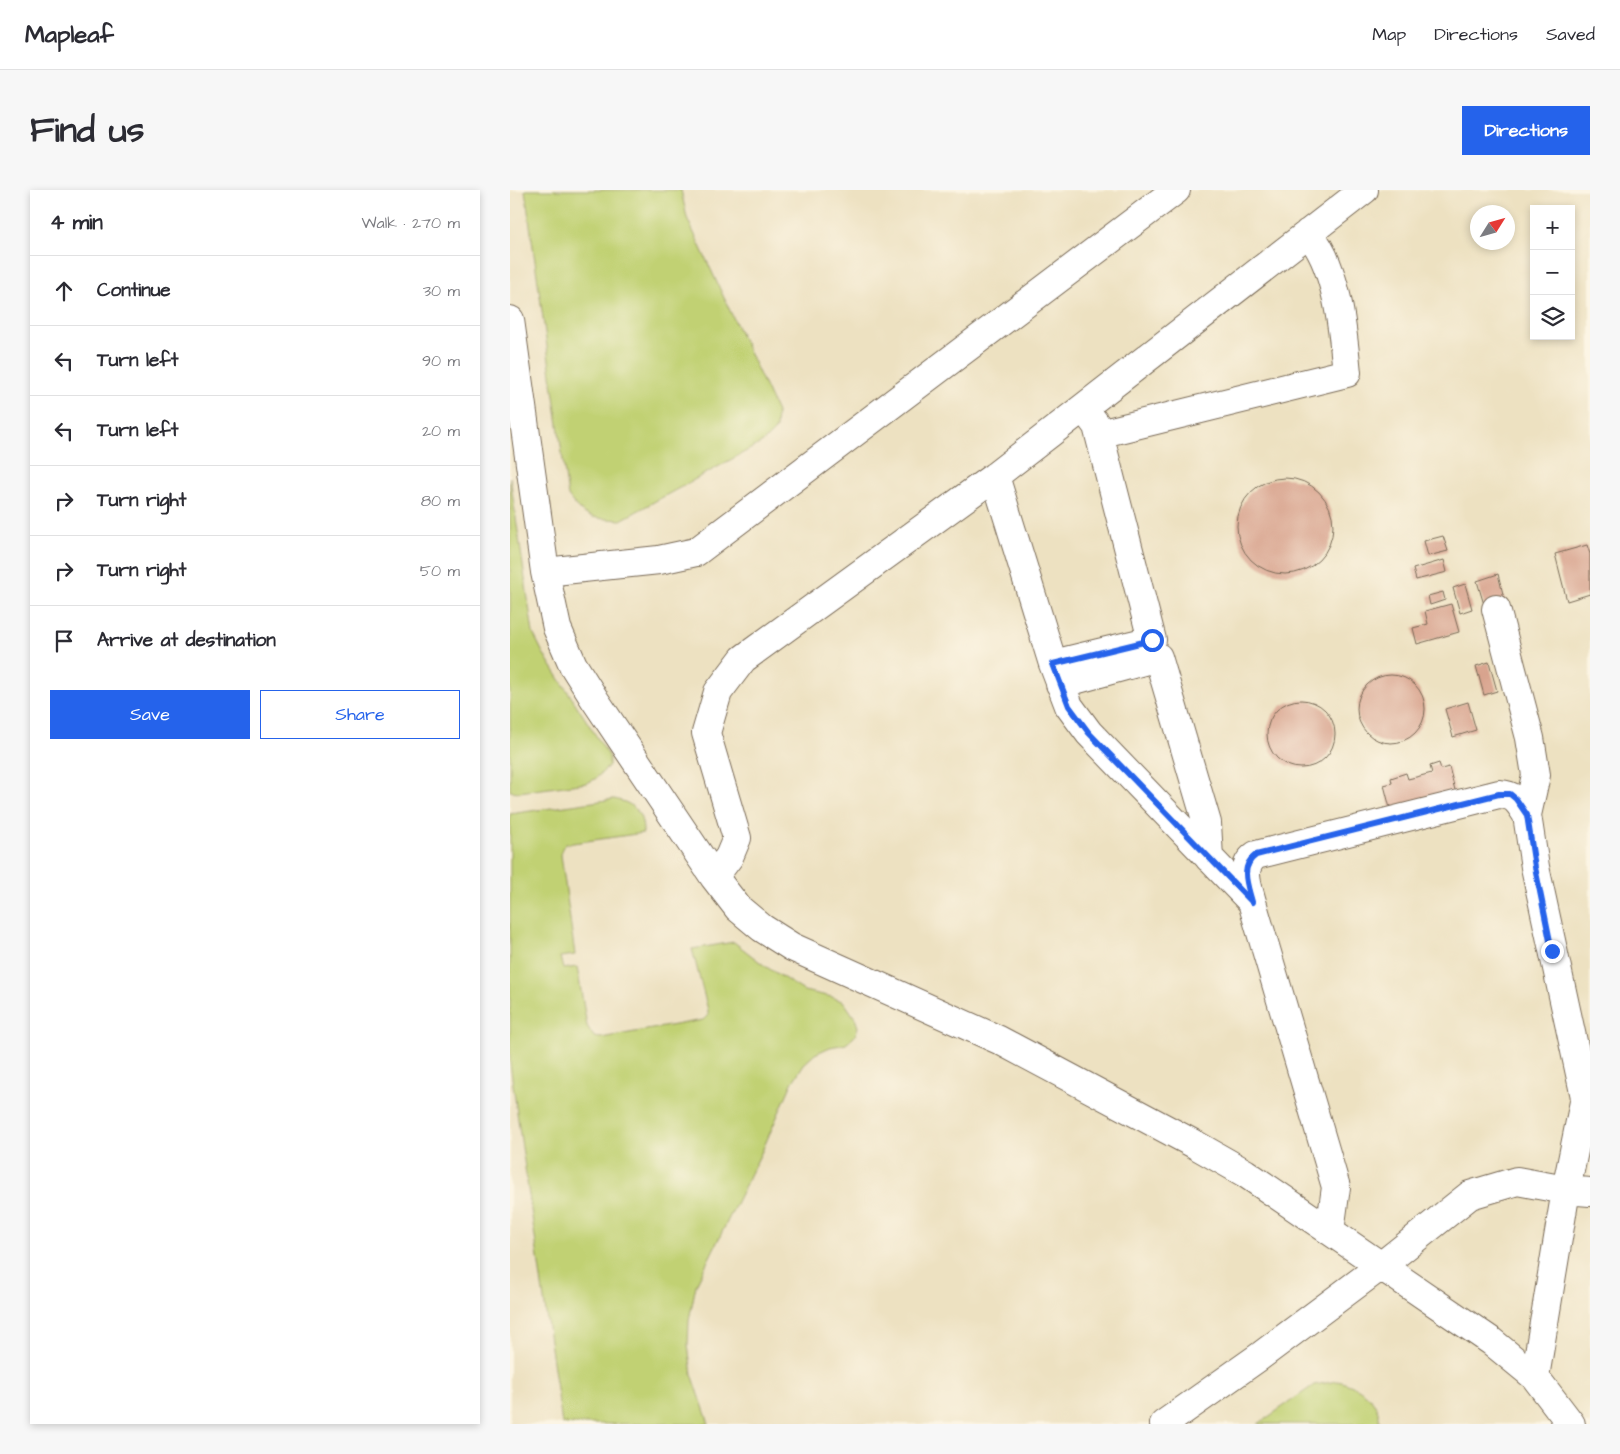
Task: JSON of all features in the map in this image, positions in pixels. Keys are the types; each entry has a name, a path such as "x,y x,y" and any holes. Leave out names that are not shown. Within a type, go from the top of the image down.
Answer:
{"lane":[{"path":"545,572 658,560 696,552 1176,190"},
{"path":"714,877 729,857 737,838 706,734 718,692 743,659 995,476 1364,190"},
{"path":"1099,434 1347,373 1343,326 1326,259 1318,244 1308,233"},
{"path":"510,320 545,572 557,628 574,665 594,700 714,877 738,908 762,928 792,947 999,1040 1136,1112 1245,1173 1491,1341 1535,1376 1571,1424"},
{"path":"1057,674 1152,640 1097,426 1083,408"},
{"path":"995,476 1057,674 1069,706 1089,733 1252,902"},
{"path":"1496,609 1530,738 1536,775 1527,815 1535,867 1585,1097 1578,1191 1535,1376"},
{"path":"1057,674 1158,657 1207,823 1210,858"},
{"path":"1330,1231 1336,1186 1252,902 1245,875 1249,861 1256,855 1499,794 1510,794 1516,799 1527,815"},
{"path":"1164,1424 1259,1357 1381,1266 1470,1195 1517,1181 1578,1191"}],"green space":[{"path":"525,190 681,190 687,218 777,412 776,429 763,442 621,520 590,516 574,504 568,496"},
{"path":"510,477 533,633 543,653 609,756 609,766 595,779 587,783 519,792 510,791"},
{"path":"614,799 627,803 636,810 641,819 643,833 566,844 562,848 561,855 575,955 560,957 563,969 577,967 587,1026 594,1037 601,1038 703,1020 708,1015 708,1010 692,949 734,942 765,966 804,991 832,997 844,1002 855,1018 858,1027 855,1036 846,1044 830,1047 815,1054 804,1064 792,1083 762,1151 696,1285 689,1320 688,1345 692,1374 709,1424 562,1424 510,1064 510,814"},
{"path":"1338,1381 1361,1390 1373,1401 1379,1415 1379,1424 1258,1424 1314,1385"}],"building":[{"path":"1276,478 1294,478 1312,486 1325,499 1333,517 1330,545 1312,566 1294,574 1276,574 1258,566 1245,553 1237,535 1237,517 1245,499 1258,486"},
{"path":"1443,536 1448,551 1428,556 1424,541"},
{"path":"1587,545 1590,554 1590,594 1567,601 1555,554"},
{"path":"1444,560 1447,572 1416,580 1413,569"},
{"path":"1498,574 1505,602 1485,608 1477,581"},
{"path":"1465,584 1472,609 1460,613 1453,588"},
{"path":"1443,592 1445,600 1430,605 1428,596"},
{"path":"1451,604 1459,632 1417,644 1413,628 1428,624 1425,611"},
{"path":"1489,662 1497,691 1484,695 1476,666"},
{"path":"1398,675 1410,681 1419,690 1425,702 1423,722 1415,733 1398,743 1384,743 1367,733 1359,722 1357,702 1367,685 1378,677"},
{"path":"1308,700 1320,706 1329,715 1335,727 1333,747 1325,758 1308,768 1294,768 1277,758 1269,747 1267,727 1277,710 1288,702"},
{"path":"1468,702 1476,730 1453,737 1445,709"},
{"path":"1439,763 1441,769 1449,767 1456,794 1391,812 1384,785 1392,783 1391,778 1406,773 1408,779 1432,773 1430,766"}],"route":[{"path":"1152,640 1053,664 1069,706 1089,733 1252,902 1245,870 1249,861 1256,855 1499,794 1510,794 1516,799 1527,815 1535,867 1552,951"}]}
